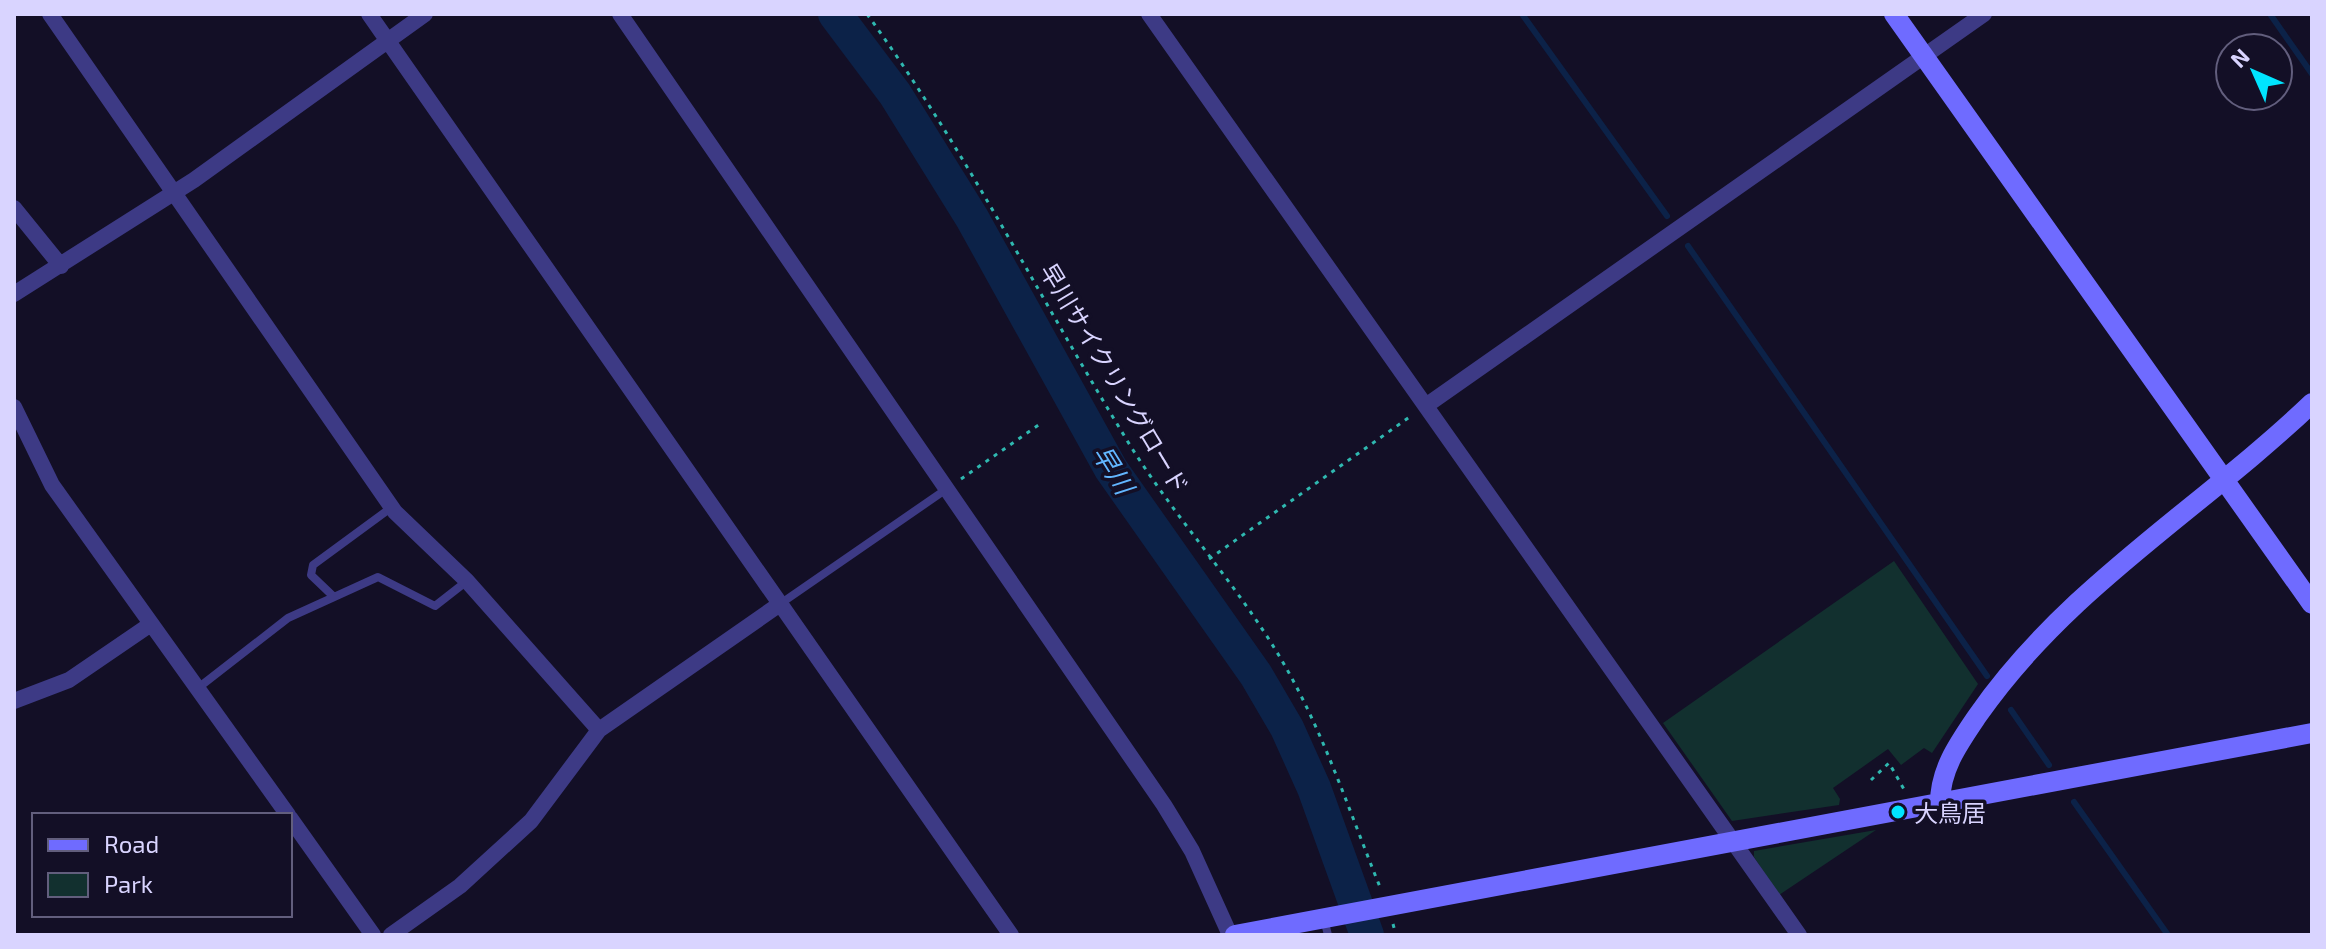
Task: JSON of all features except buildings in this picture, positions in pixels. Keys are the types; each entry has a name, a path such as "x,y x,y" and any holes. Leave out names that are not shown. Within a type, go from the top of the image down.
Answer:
{"street":[{"path":"50,14 392,507 467,581 599,730"},
{"path":"369,14 1011,935"},
{"path":"14,294 176,192 425,14"},
{"path":"620,14 1179,828 1233,935 1327,924 1383,901 1940,803 2312,733"},
{"path":"1149,14 1799,935"},
{"path":"1894,14 2312,604"},
{"path":"1427,405 1984,14"},
{"path":"14,208 61,266"},
{"path":"1940,803 1940,784 1950,759 1985,705 2029,649 2092,586 2312,403"},
{"path":"14,407 52,485 286,813"},
{"path":"391,935 460,886 531,821 599,730 780,604"},
{"path":"14,701 69,680 151,624"},
{"path":"292,821 373,935"}],"lane":[{"path":"780,604 948,488"},
{"path":"334,597 311,575 313,565 392,507"},
{"path":"198,689 288,618 378,577 435,606 467,581"}],"path":[{"name":"早川サイクリングロード","path":"867,14 939,116 1164,500 1245,604 1304,703 1383,901"},
{"path":"1209,559 1427,405"},
{"path":"948,488 1040,424"},
{"path":"1871,780 1889,763 1904,784 1906,798"}],"green space":[{"path":"1894,561 1978,684 1932,753 1924,748 1901,765 1888,749 1833,788 1840,799 1839,805 1732,821 1663,723"},
{"path":"1876,830 1779,895 1754,857 1754,851"}],"waterway":[{"name":"早川","path":"835,14 895,94 972,218 1111,469 1256,675 1287,728 1314,788 1367,935"},
{"path":"1522,14 1667,216"},
{"path":"2270,14 2312,74"},
{"path":"1688,246 1987,676"},
{"path":"2011,710 2049,765"},
{"path":"2074,802 2168,935"}],"place":[{"name":"大鳥居","path":"1898,812"}]}
